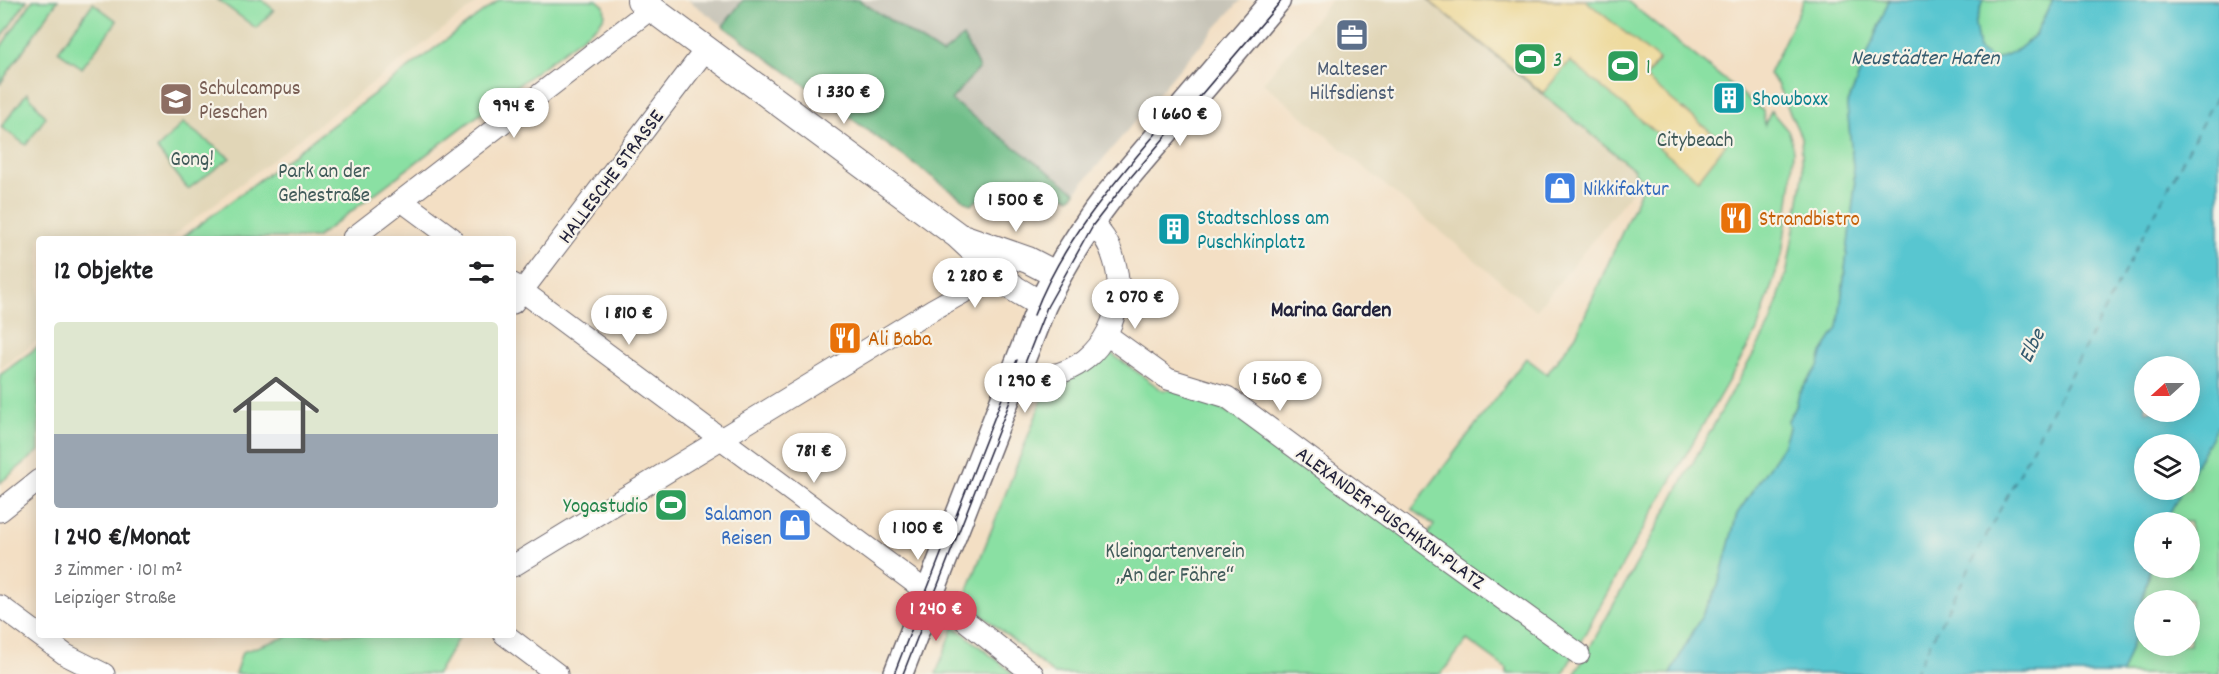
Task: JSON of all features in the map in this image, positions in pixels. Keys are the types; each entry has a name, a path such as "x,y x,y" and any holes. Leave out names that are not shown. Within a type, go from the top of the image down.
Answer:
{"main road":[{"path":"898,674 1042,305 1057,274 1089,222 1276,0"}],"street":[{"path":"356,236 646,4 957,236 1016,289 1042,305"},
{"name":"HALLESCHE STRASSE","path":"516,293 706,49"},
{"path":"402,201 449,236"},
{"path":"1015,373 1029,376 1062,373 1080,363 1107,335 1117,308 1119,275 1110,248 1101,233 1089,222"},
{"path":"957,236 1028,260 1057,274"},
{"path":"516,564 932,310 998,273"},
{"path":"516,293 722,439 929,593 1033,674"},
{"name":"ALEXANDER-PUSCHKIN-PLATZ","path":"1107,335 1168,379 1227,397 1579,654"},
{"path":"0,511 36,482"},
{"path":"0,606 36,633"},
{"path":"43,638 66,655 104,674"},
{"path":"509,638 557,674"}],"shaded area":[{"name":"Schulcampus Pieschen","path":"0,0 481,0 173,236 36,236 36,341 0,369"},
{"path":"688,0 1241,0 1070,198 1030,184 1008,183 988,192 971,205"},
{"path":"1331,0 1428,0 1635,170 1634,172 1642,179 1536,311 1263,83"}],"green space":[{"path":"2,0 27,0 0,40 0,3"},
{"path":"33,0 58,0 0,84 0,48"},
{"path":"218,0 262,0 274,10 256,28"},
{"name":"Park an der Gehestraße","path":"499,0 597,0 604,6 605,15 599,24 319,236 185,236"},
{"path":"743,0 859,0 942,54 963,37 979,68 951,100 1076,192 1070,198 1030,185 1009,185 998,188 971,205 723,26"},
{"path":"1428,0 1626,0 1763,111 1765,125 1771,111 1789,132 1793,146 1792,180 1782,254 1757,331 1623,564 1563,674 1506,674 1507,669 1467,640 1441,674 1054,674 964,600 1048,385 1105,349 1162,390 1189,390 1235,416 1427,535 1434,525 1412,509 1526,358 1547,374 1576,335 1645,181 1634,172 1635,170"},
{"path":"1804,0 1889,0 1847,105 1855,186 1838,328 1823,351 1818,367 1799,392 1796,407 1788,420 1789,428 1783,446 1737,514 1718,586 1670,674 1575,674 1770,324 1787,271 1803,176 1801,137 1777,84 1769,74"},
{"path":"1983,0 2053,0 2035,35 2019,49 1996,59 1979,50 1975,24"},
{"path":"93,3 117,21 82,68 58,51"},
{"path":"27,93 46,117 26,145 1,127"},
{"name":"Gong!","path":"183,123 230,158 188,189 157,149"},
{"path":"36,348 36,453 0,483 0,375"},
{"path":"2219,423 2219,674 2121,674 2134,638 2134,656 2200,656 2200,590 2145,590 2148,578 2200,578 2200,512 2170,512 2176,500 2200,500 2200,457"},
{"path":"954,626 1014,674 936,674"},
{"path":"283,638 458,638 437,674 235,674 242,652"}],"sand":[{"path":"1428,0 1585,0 1659,60 1645,78 1726,144 1698,180 1657,146 1663,138 1570,61 1543,93"}],"water":[{"path":"1889,0 1983,0 1975,24 1979,50 1996,59 2019,49 2035,35 2053,0 2219,0 2219,423 2200,457 2200,434 2134,434 2134,500 2176,500 2170,512 2134,512 2134,578 2148,578 2145,590 2134,590 2134,638 2121,674 1670,674 1718,586 1737,514 1783,446 1789,428 1788,420 1796,407 1799,393 1818,367 1823,351 1838,328 1855,186 1847,106"}],"ferry route":[{"path":"1914,674 2219,91"}],"tram line":[{"path":"903,674 1047,307 1093,225 1125,184 1282,0"},
{"path":"1034,315 1045,289 1072,240 1105,195 1159,130"},
{"path":"894,674 1017,360"}],"place":[{"name":"Malteser Hilfsdienst","path":"1352,35"},
{"name":"3","path":"1530,59"},
{"name":"1","path":"1623,66"},
{"name":"Showboxx","path":"1729,98"},
{"name":"Schulcampus Pieschen","path":"176,99"},
{"name":"Nikkifaktur","path":"1560,188"},
{"name":"Strandbistro","path":"1736,218"},
{"name":"Stadtschloss am Puschkinplatz","path":"1174,229"},
{"name":"Ali Baba","path":"845,338"},
{"name":"Yogastudio","path":"671,505"},
{"name":"Salamon Reisen","path":"795,525"}],"district":[{"name":"Marina Garden","path":"1331,308"}],"water label":[{"name":"Neustädter Hafen","path":"1925,56"},
{"name":"Elbe","path":"2030,345"}],"park label":[{"name":"Citybeach","path":"1695,139"},
{"name":"Kleingartenverein „An der Fähre“","path":"1175,562"}]}
